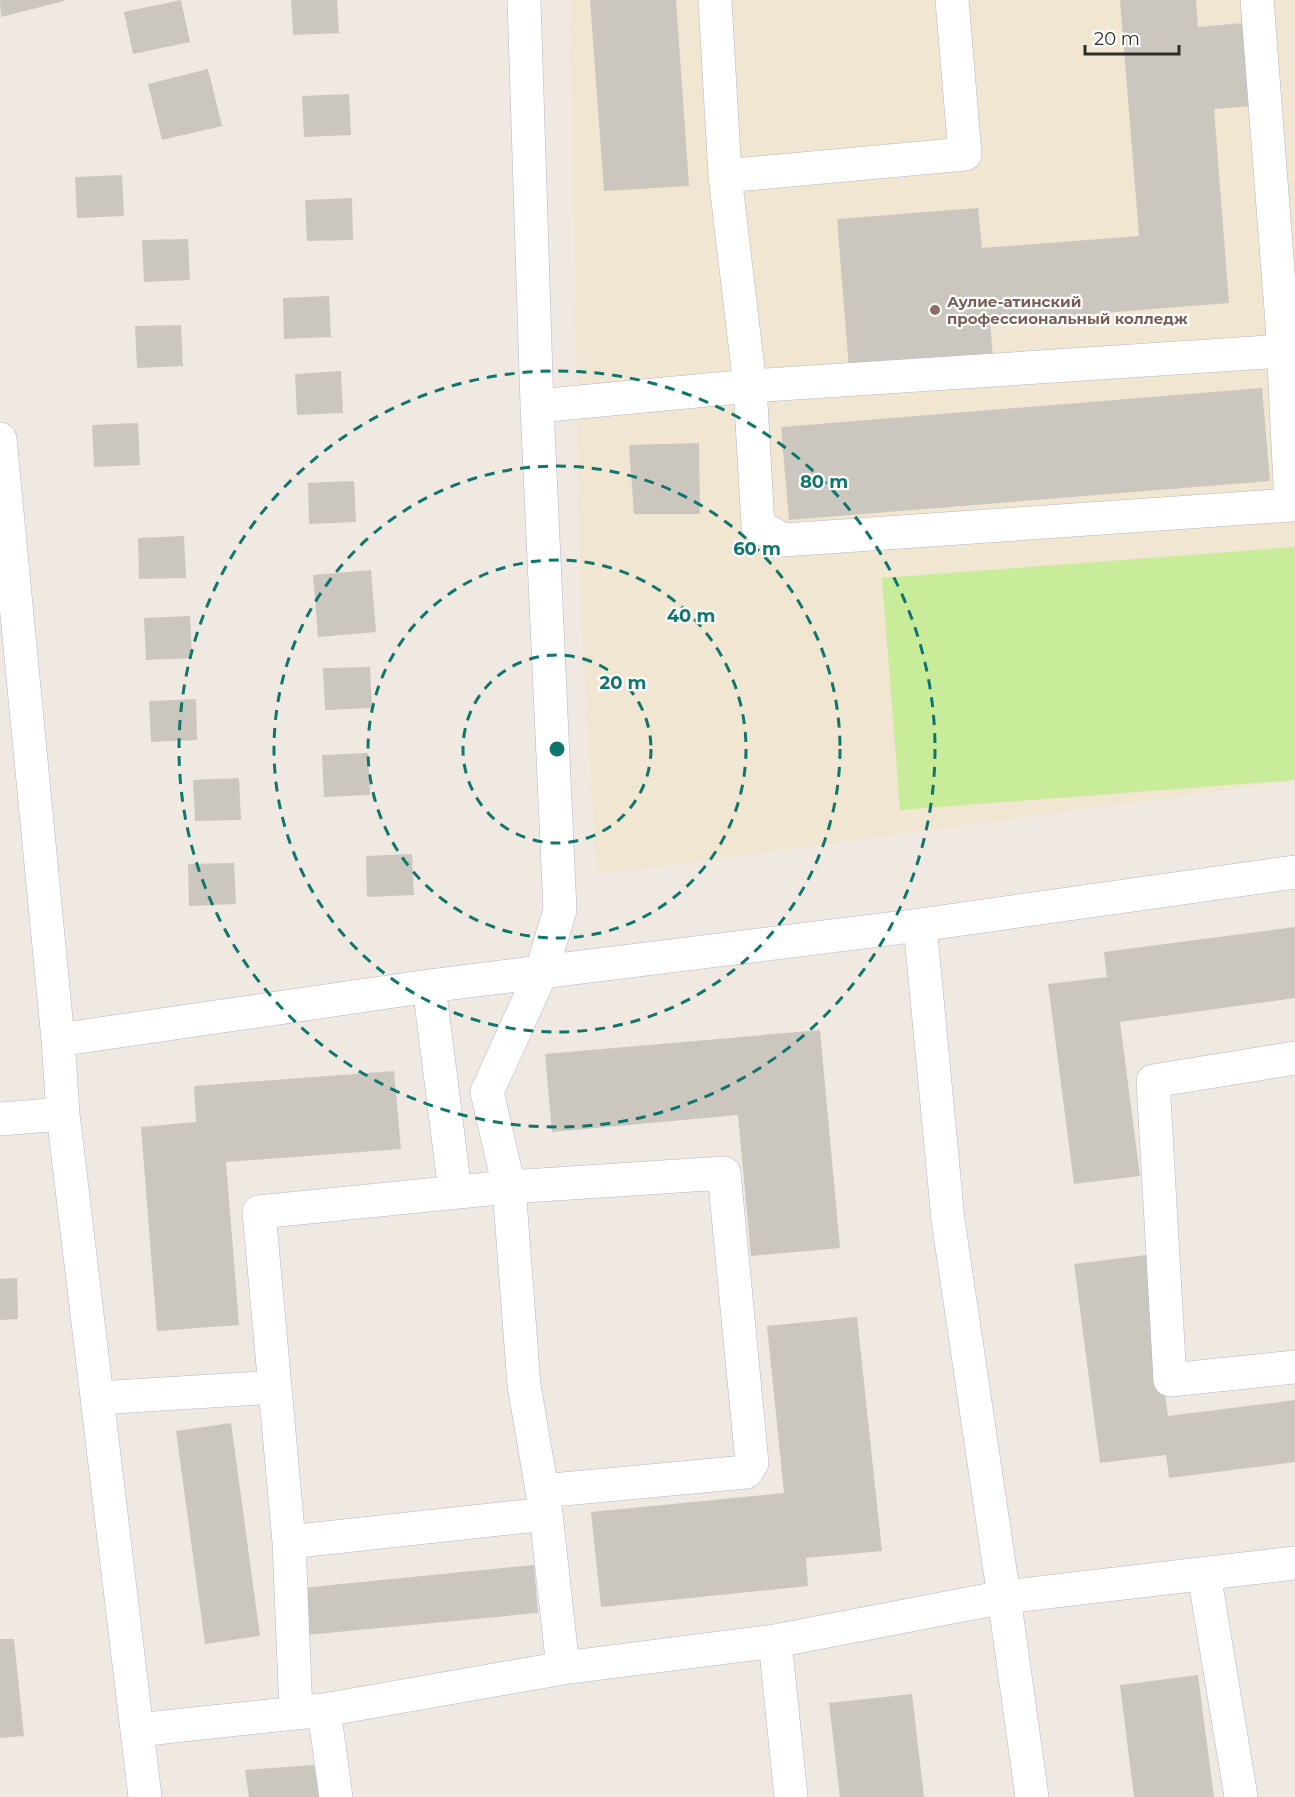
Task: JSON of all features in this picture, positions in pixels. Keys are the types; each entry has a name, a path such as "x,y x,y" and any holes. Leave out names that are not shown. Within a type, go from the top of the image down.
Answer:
{"street":[{"path":"524,0 537,406 560,910 541,973 487,1092 509,1187 524,1385 544,1502 563,1668"},
{"path":"715,0 725,176 750,386 758,526 784,540 1291,505 1284,351 1257,0"},
{"path":"725,176 964,154 952,0"},
{"path":"537,406 750,386 1284,351"},
{"path":"0,439 58,1040 63,1114 145,1797"},
{"path":"58,1040 429,986 920,925 1295,872"},
{"path":"920,925 948,1220 1032,1797"},
{"path":"429,986 455,1191"},
{"path":"1295,1058 1153,1081 1170,1380 1295,1367"},
{"path":"0,1119 63,1114"},
{"path":"289,1542 746,1472 753,1463 724,1173 455,1191 259,1212 289,1542 310,1711 336,1797"},
{"path":"97,1398 275,1387"},
{"path":"137,1730 310,1711 563,1668 775,1641 1004,1596 1295,1563"},
{"path":"1204,1574 1240,1797"},
{"path":"775,1641 791,1797"}],"shaded area":[{"name":"Аулие-атинский профессиональный колледж","path":"570,0 1295,0 1295,781 597,875 581,620"}],"green space":[{"path":"1295,547 1295,780 900,810 882,578"}],"building":[{"path":"0,0 64,0 64,1 1,17"},
{"path":"181,0 190,42 133,54 124,12"},
{"path":"291,0 337,0 339,33 293,35"},
{"path":"590,0 676,0 689,186 604,191"},
{"name":"Аулие-атинский профессиональный колледж","path":"1120,0 1196,0 1198,27 1243,23 1249,106 1214,109 1229,303 990,322 993,357 849,368 837,219 978,208 982,248 1139,236"},
{"path":"208,69 222,126 162,140 148,84"},
{"path":"349,94 351,135 304,137 302,96"},
{"path":"122,175 124,216 77,218 75,177"},
{"path":"352,198 353,240 307,241 305,200"},
{"path":"188,239 190,280 144,282 142,240"},
{"path":"329,296 331,337 284,339 283,298"},
{"path":"181,325 183,366 137,368 135,326"},
{"path":"341,371 343,413 297,415 295,374"},
{"path":"1262,388 1270,481 789,520 781,427"},
{"path":"138,423 140,465 94,467 92,425"},
{"path":"699,443 700,514 634,514 629,445"},
{"path":"354,481 356,522 309,524 308,483"},
{"path":"184,536 186,578 139,579 138,538"},
{"path":"371,570 376,632 318,637 313,575"},
{"path":"190,616 192,658 146,660 144,618"},
{"path":"370,667 372,708 325,710 323,668"},
{"path":"196,699 197,740 151,742 149,701"},
{"path":"368,753 370,795 324,797 322,755"},
{"path":"239,778 241,820 195,821 193,780"},
{"path":"412,854 414,895 367,897 366,856"},
{"path":"234,863 236,904 189,906 188,864"},
{"path":"1295,927 1295,998 1120,1022 1140,1176 1074,1184 1048,984 1107,977 1104,952"},
{"path":"820,1030 840,1248 751,1256 738,1115 552,1132 545,1054"},
{"path":"394,1071 401,1149 226,1162 239,1325 157,1331 141,1127 196,1122 194,1086"},
{"path":"1146,1255 1168,1416 1295,1400 1295,1462 1169,1478 1166,1455 1100,1463 1074,1264"},
{"path":"17,1278 18,1319 0,1320 0,1279"},
{"path":"857,1317 882,1551 806,1558 808,1586 601,1607 591,1512 784,1493 767,1326"},
{"path":"231,1423 260,1636 205,1644 176,1431"},
{"path":"534,1565 538,1613 306,1635 301,1588"},
{"path":"0,1639 14,1639 24,1736 0,1738"},
{"path":"1198,1675 1214,1797 1134,1797 1120,1685"},
{"path":"912,1694 924,1797 840,1797 829,1703"},
{"path":"314,1765 319,1797 249,1797 245,1770"}],"place":[{"name":"Аулие-атинский профессиональный колледж","path":"935,310"}]}
